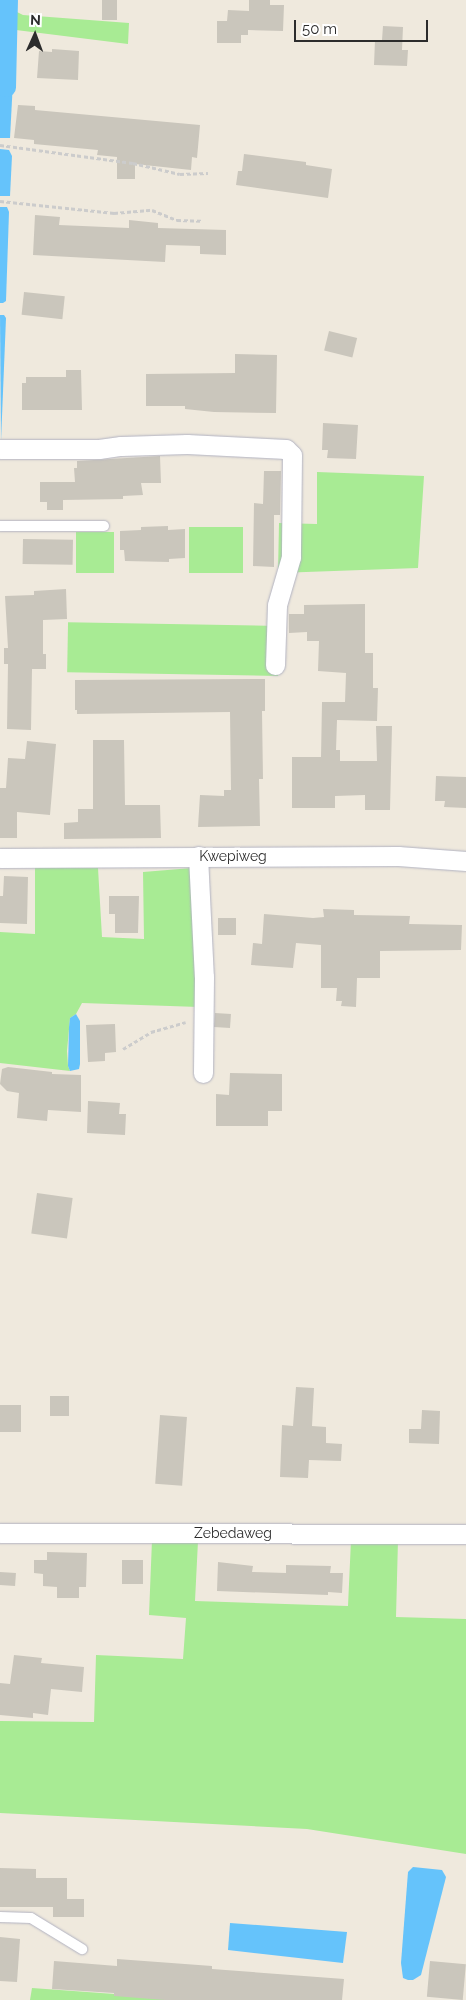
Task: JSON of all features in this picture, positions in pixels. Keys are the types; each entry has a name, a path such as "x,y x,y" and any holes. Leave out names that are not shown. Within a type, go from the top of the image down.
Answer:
{"street":[{"path":"0,449 98,450 122,446 187,444 286,449 292,455 291,557 277,605 275,665"},
{"path":"198,856 204,977 203,1073"},
{"name":"Kwepiweg","path":"0,858 398,856 466,861"},
{"name":"Zebedaweg","path":"0,1533 466,1534"}],"lane":[{"path":"0,526 104,526"},
{"path":"0,1917 31,1918 82,1949"}],"path":[{"path":"0,146 38,149 133,163 180,174 208,173"},
{"path":"0,201 114,213 152,210 177,220 201,221"},
{"path":"123,1049 151,1032 171,1025 204,1018"}],"green space":[{"path":"0,7 1,18 12,17 17,12 23,15 129,23 128,44 0,28"},
{"path":"317,472 424,476 418,568 278,573 279,523 317,524"},
{"path":"189,527 243,527 243,573 189,573"},
{"path":"76,532 114,532 114,573 76,573"},
{"path":"68,622 279,626 278,676 67,672"},
{"path":"35,867 98,868 102,937 144,939 143,872 192,868 199,1007 82,1003 76,1014 70,1018 67,1051 70,1071 0,1063 0,932 35,934"},
{"path":"152,1540 198,1541 195,1601 348,1606 351,1540 398,1540 396,1617 466,1619 466,1854 307,1829 0,1813 0,1721 94,1722 96,1655 183,1659 186,1618 149,1615"},
{"path":"32,1988 197,2000 30,2000"}],"water":[{"path":"0,28 14,28 14,50 0,50"},
{"path":"0,62 14,62 10,138 0,138"},
{"path":"0,149 9,150 12,156 10,196 0,196"},
{"path":"0,207 7,207 9,212 6,301 3,303 0,303"},
{"path":"0,315 4,315 6,318 1,441"},
{"path":"76,1014 80,1021 80,1064 79,1069 70,1071 68,1066 69,1027 70,1018"},
{"path":"413,1867 442,1870 446,1877 421,1975 413,1980 408,1980 403,1978 401,1963 408,1872"},
{"path":"230,1923 347,1932 343,1963 228,1950"}],"building":[{"path":"102,0 117,0 117,20 102,20"},
{"path":"249,0 270,0 270,5 284,5 283,31 248,30 248,35 241,35 241,43 217,43 217,21 227,21 228,10 249,11"},
{"path":"383,26 403,27 402,50 408,50 407,66 374,65 375,40 382,40"},
{"path":"52,49 79,51 78,80 37,78 39,51 52,52"},
{"path":"18,105 35,106 35,110 200,125 197,158 192,157 191,170 135,164 135,179 117,179 117,157 97,155 98,150 34,144 34,140 14,138"},
{"path":"244,154 306,162 306,165 332,169 328,198 236,185 238,171 242,171"},
{"path":"35,215 60,217 59,225 129,228 129,220 158,223 158,228 226,230 226,255 200,254 200,246 166,245 165,262 33,255"},
{"path":"24,292 65,296 62,319 22,315"},
{"path":"329,331 357,338 352,357 324,350"},
{"path":"235,354 277,355 276,413 214,412 185,409 185,406 146,406 146,374 235,373"},
{"path":"66,370 81,370 82,410 22,410 22,383 26,383 26,377 66,377"},
{"path":"323,423 358,425 356,459 327,458 328,450 322,450"},
{"path":"160,456 161,483 141,483 143,495 123,496 123,499 63,500 63,510 47,510 47,502 40,502 40,482 75,482 74,468 77,468 77,461"},
{"path":"264,471 281,471 280,515 274,515 274,567 253,566 254,503 263,504"},
{"path":"168,526 168,530 185,529 185,558 169,559 169,562 125,561 124,550 120,550 120,531 141,530 141,527"},
{"path":"23,539 73,540 73,565 23,564"},
{"path":"66,589 67,619 43,620 43,654 46,654 46,669 32,669 31,730 7,729 8,664 4,664 4,648 8,648 5,596 34,595 34,591"},
{"path":"365,604 365,653 373,653 373,688 378,688 377,721 337,720 336,750 340,750 340,761 377,761 376,726 392,726 390,810 365,810 365,795 335,796 335,808 292,808 292,757 321,757 322,702 345,702 346,673 318,671 319,641 307,641 307,632 289,633 289,614 304,614 304,605"},
{"path":"265,679 265,711 262,711 263,779 259,779 260,826 198,827 200,795 224,796 224,790 231,790 230,712 77,714 77,710 75,710 75,680"},
{"path":"93,740 124,740 125,805 160,805 161,838 64,839 64,823 78,822 78,809 93,809"},
{"path":"27,741 56,744 50,815 17,812 17,838 0,838 0,788 6,788 8,758 25,759"},
{"path":"436,776 466,777 466,808 444,807 445,801 435,801"},
{"path":"4,876 28,877 27,924 0,923 0,896 3,896"},
{"path":"109,896 139,896 138,933 115,933 115,914 109,914"},
{"path":"323,909 354,910 354,915 410,916 409,924 462,925 461,950 380,951 380,978 357,978 356,1007 341,1006 342,1001 336,1001 337,988 321,988 321,945 296,943 293,968 251,965 253,943 262,944 264,914 313,918 324,917"},
{"path":"218,918 236,918 236,935 218,935"},
{"path":"215,1013 231,1014 230,1028 214,1027"},
{"path":"115,1024 116,1052 105,1053 105,1061 88,1062 86,1025"},
{"path":"8,1067 52,1072 52,1074 81,1075 81,1112 48,1110 47,1121 17,1118 19,1093 7,1091 0,1084 2,1069"},
{"path":"230,1073 282,1074 282,1111 268,1111 268,1126 216,1126 216,1094 229,1095"},
{"path":"88,1101 120,1103 119,1114 126,1114 125,1135 87,1133"},
{"path":"37,1193 73,1198 67,1239 31,1234"},
{"path":"296,1387 314,1388 312,1426 326,1427 326,1443 342,1444 341,1461 309,1460 308,1478 280,1477 282,1425 293,1426"},
{"path":"50,1396 69,1396 69,1416 50,1416"},
{"path":"0,1405 21,1405 21,1432 0,1432"},
{"path":"422,1410 440,1411 439,1444 409,1443 409,1429 421,1429"},
{"path":"160,1415 187,1417 182,1486 155,1484"},
{"path":"47,1552 87,1553 86,1587 79,1587 79,1598 57,1598 57,1587 43,1586 43,1574 34,1573 34,1560 47,1560"},
{"path":"122,1560 143,1560 143,1584 122,1584"},
{"path":"218,1562 253,1566 252,1572 286,1573 286,1565 331,1566 330,1573 343,1573 342,1593 328,1592 328,1595 217,1591"},
{"path":"0,1572 16,1573 15,1586 0,1585"},
{"path":"14,1655 42,1658 41,1663 84,1667 82,1692 51,1689 48,1715 33,1713 33,1718 0,1715 0,1683 10,1684"},
{"path":"0,1868 36,1869 36,1878 67,1878 67,1899 84,1899 84,1917 53,1917 53,1907 0,1907"},
{"path":"0,1937 20,1939 17,1982 0,1981"},
{"path":"117,1959 212,1966 212,1969 344,1979 342,2000 165,2000 114,1996 114,1993 52,1989 54,1961 117,1966"},
{"path":"430,1961 466,1964 463,2000 427,1997"}],"waterway":[{"path":"6,87 8,0"}]}
